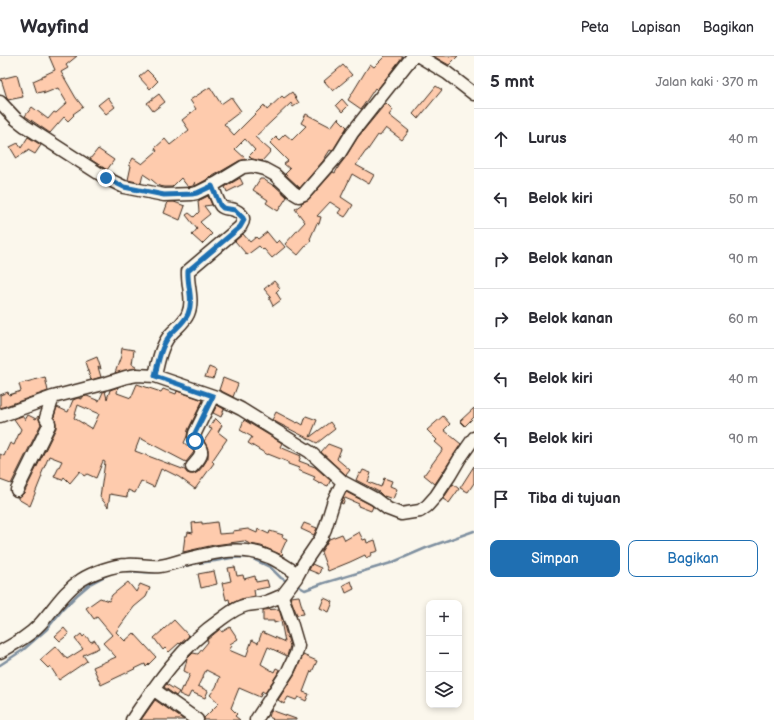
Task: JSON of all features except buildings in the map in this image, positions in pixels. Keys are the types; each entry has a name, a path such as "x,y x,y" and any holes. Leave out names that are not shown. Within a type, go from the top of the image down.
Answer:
{"street":[{"path":"2,107 25,126 106,178 124,187 164,195 192,194 212,186 243,167 252,166 264,168 275,175 299,196 302,195 338,154 352,133 413,56"},
{"path":"419,56 447,73 474,94"},
{"path":"155,376 164,343 184,321 188,314 190,304 188,271 240,227 244,220 235,210 223,208 220,205 212,186"},
{"path":"0,416 53,397 137,375 155,376 213,396 241,409 310,452 343,482 375,498 388,509 401,514 420,510 427,506 436,496 473,440"},
{"path":"192,467 200,458 202,452 195,441 195,433 213,396"},
{"path":"18,490 49,425 46,418 53,397"},
{"path":"132,720 158,681 188,646 209,628 230,613 246,605 263,603 284,594 321,538 334,500 343,482"},
{"path":"0,652 39,625 64,596 80,581 98,571 131,565 152,567 160,566 222,550 235,549 257,552 270,557 297,576"},
{"path":"256,720 288,671 298,646 284,594"},
{"path":"153,689 197,720"}],"waterway":[{"path":"296,585 305,590 391,563 426,548 474,531"},
{"path":"169,570 197,563 249,557 270,567 281,578 289,582"},
{"path":"127,571 156,572"},
{"path":"0,665 23,650 47,629 63,609 90,584 109,574"}],"route":[{"path":"106,178 124,187 164,195 192,194 212,186 220,205 225,209 230,208 235,210 244,220 240,227 188,271 190,304 188,314 184,321 164,343 155,376 213,396 195,433 195,441"}]}
